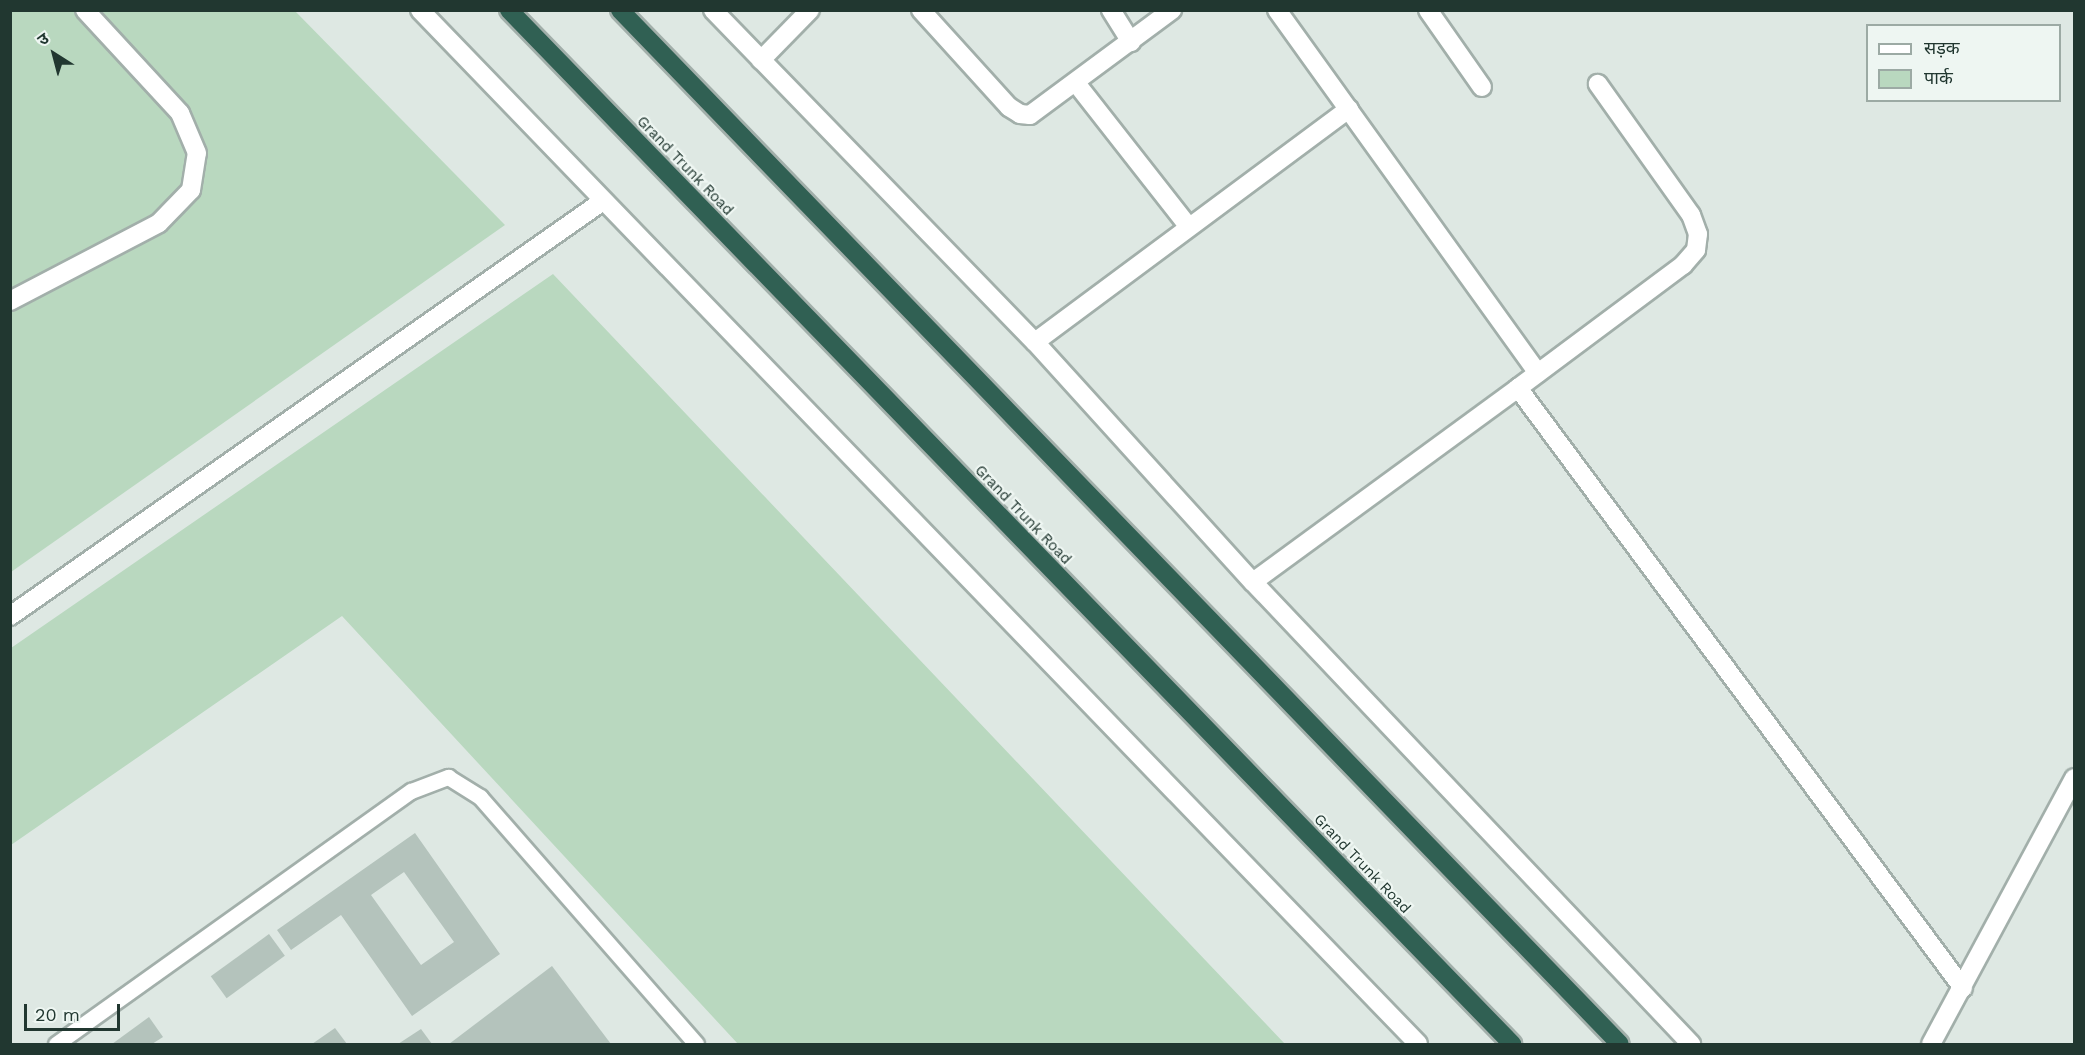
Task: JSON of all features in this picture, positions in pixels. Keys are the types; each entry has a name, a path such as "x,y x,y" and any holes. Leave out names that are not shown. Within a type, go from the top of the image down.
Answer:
{"highway":[{"name":"Grand Trunk Road","path":"509,10 1512,1044"},
{"path":"620,10 1620,1044"}],"street":[{"path":"10,301 159,223 191,190 197,153 180,114 85,10"},
{"path":"420,10 1418,1044"},
{"path":"713,10 1035,342 1253,582 1691,1044"},
{"path":"761,60 810,10"},
{"path":"921,10 1020,114 1041,110 1172,10"},
{"path":"1111,10 1131,42"},
{"path":"1277,10 1538,373"},
{"path":"1428,10 1482,87"},
{"path":"1076,83 1188,226"},
{"path":"1253,582 1518,388 1696,250 1698,234 1691,215 1598,84"},
{"path":"1035,342 1188,226 1349,109"},
{"path":"10,616 603,201"},
{"path":"1518,388 1963,988"},
{"path":"1931,1044 2074,778"}],"lane":[{"path":"56,1044 411,791 448,777 480,796 696,1044"}],"green space":[{"path":"11,11 295,11 505,225 11,572"},
{"path":"553,274 1285,1044 738,1044 342,616 11,845 11,648"}],"building":[{"path":"415,833 500,954 412,1016 341,915 291,950 277,930","holes":["404,872 454,942 421,965 371,895"]},
{"path":"269,934 285,956 227,998 211,976"},
{"path":"552,966 611,1044 449,1044"},
{"path":"149,1017 163,1037 152,1044 112,1044"},
{"path":"335,1028 347,1044 312,1044"},
{"path":"421,1029 432,1044 398,1044"}]}
